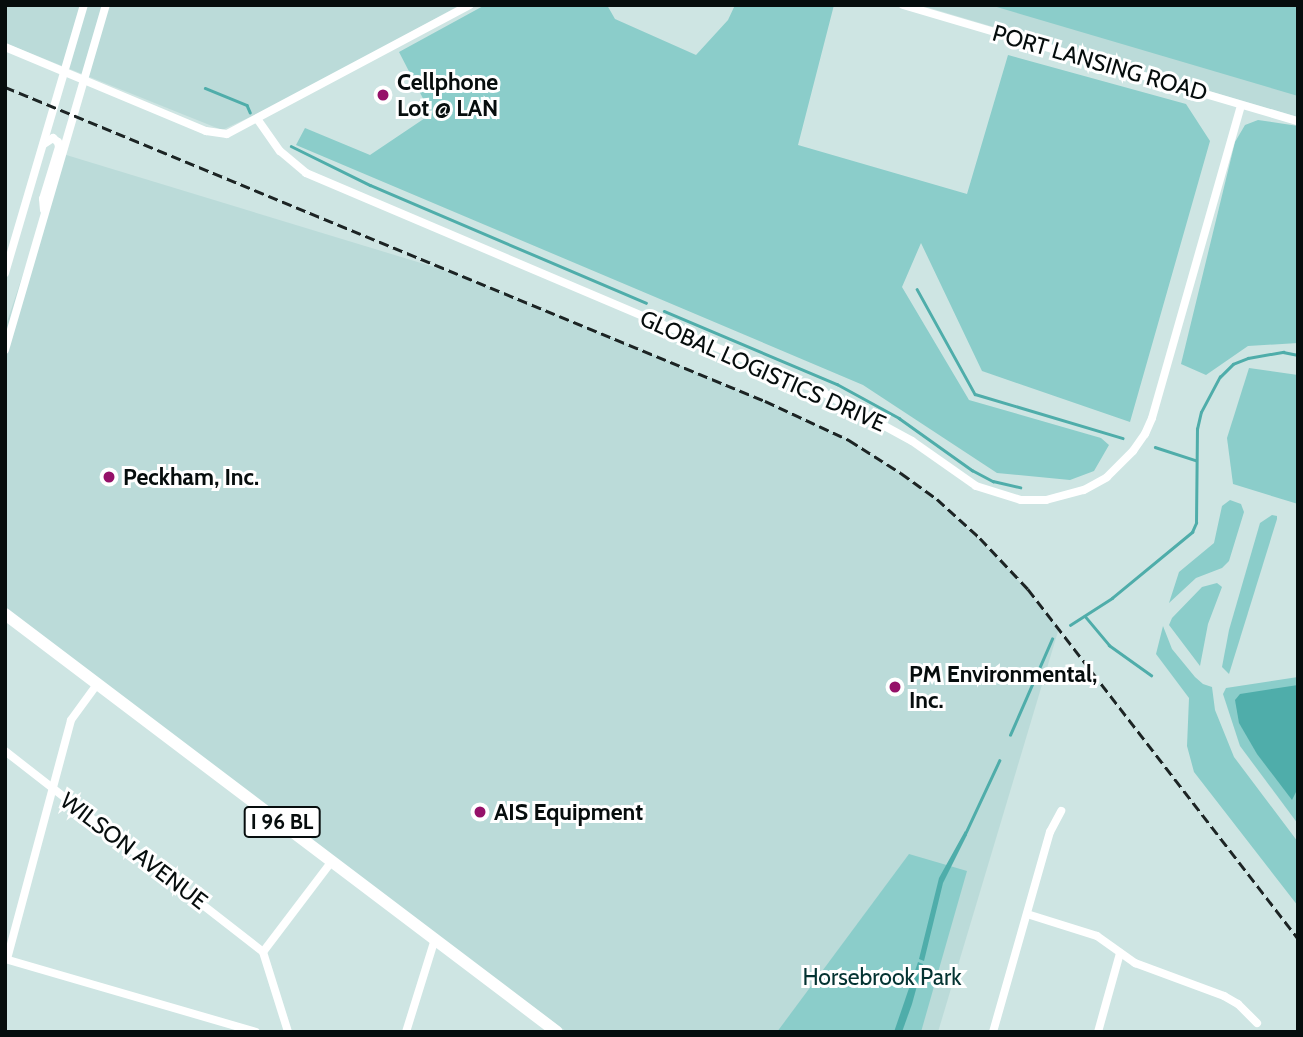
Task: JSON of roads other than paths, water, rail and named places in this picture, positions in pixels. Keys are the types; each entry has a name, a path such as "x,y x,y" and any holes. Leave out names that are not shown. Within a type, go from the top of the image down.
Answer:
{"main road":[{"name":"I 96 BL","path":"5,614 557,1032"}],"street":[{"path":"5,273 84,5"},
{"path":"5,350 106,5"},
{"path":"5,47 219,134 239,130 470,5"},
{"name":"PORT LANSING ROAD","path":"903,5 1298,121"},
{"name":"GLOBAL LOGISTICS DRIVE","path":"258,120 280,151 306,173 842,401 912,441 976,486 1021,500 1046,500 1084,490 1107,477 1133,451 1145,434 1152,418 1241,105"},
{"path":"43,146 49,139 58,142 43,199 45,217"},
{"path":"5,313 15,316"},
{"path":"98,683 73,714 6,959 256,1032"},
{"name":"WILSON AVENUE","path":"5,751 263,952"},
{"path":"993,1032 1050,832 1061,811"},
{"path":"288,1032 263,952 332,861"},
{"path":"1027,914 1087,931 1153,971 1224,996 1238,1004 1257,1023"},
{"path":"406,1032 435,939"},
{"path":"1098,1032 1120,953"}],"waterway":[{"path":"205,88 247,105 250,112"},
{"path":"291,146 370,185 646,303"},
{"path":"917,289 975,394 1123,438"},
{"path":"664,311 837,384 899,418 972,470 993,481 1020,487"},
{"path":"1070,625 1112,598 1192,532 1196,523 1197,429 1201,412 1220,377 1233,364 1248,358 1283,352 1298,355"},
{"path":"1155,447 1195,460"},
{"path":"1085,616 1109,645 1151,675"},
{"path":"1010,735 1052,639"},
{"path":"965,834 999,761"}],"railway":[{"path":"5,87 765,401 849,440 901,473 937,499 980,538 1028,589 1298,938"}],"place":[{"name":"Cellphone Lot @ LAN","path":"383,95"},
{"name":"Peckham, Inc.","path":"109,477"},
{"name":"PM Environmental, Inc.","path":"895,687"},
{"name":"AIS Equipment","path":"480,812"}],"park label":[{"name":"Horsebrook Park","path":"882,977"}]}
